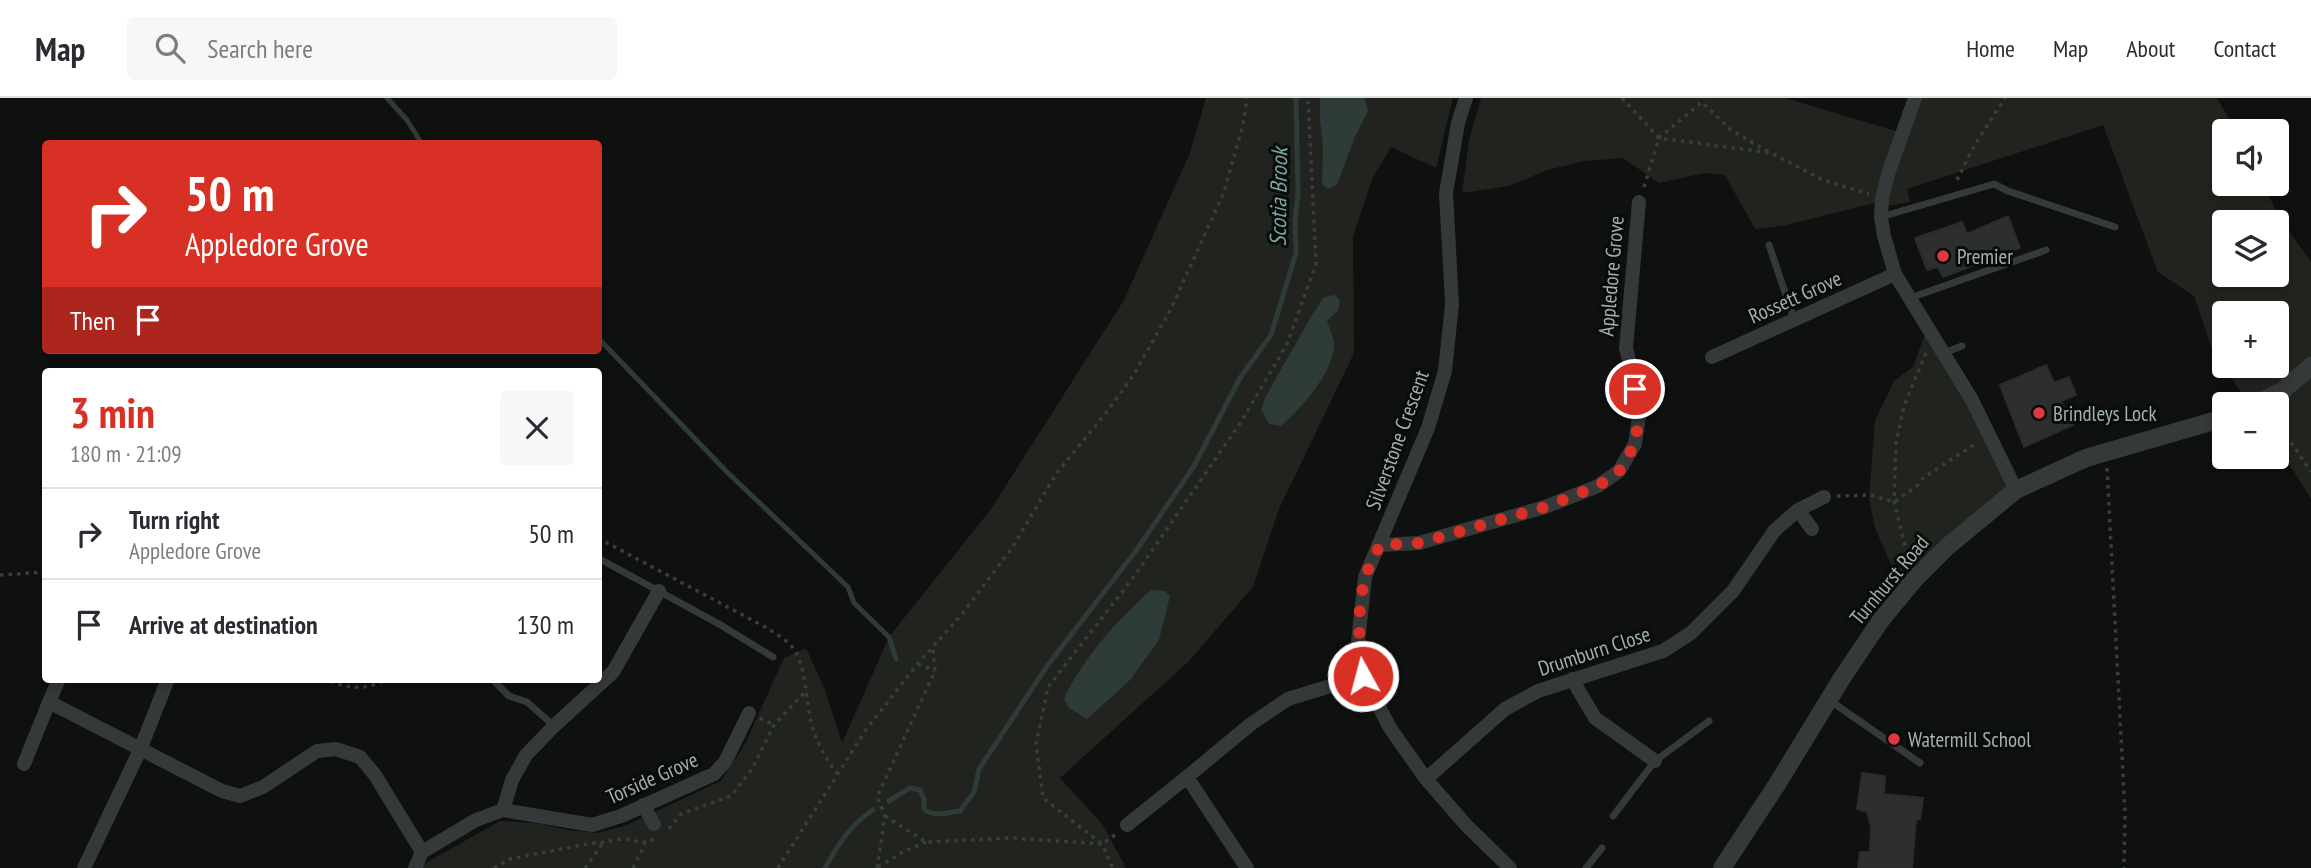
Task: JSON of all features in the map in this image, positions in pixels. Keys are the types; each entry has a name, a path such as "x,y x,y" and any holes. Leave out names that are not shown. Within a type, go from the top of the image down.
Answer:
{"street":[{"name":"Silverstone Crescent","path":"1466,98 1458,123 1446,193 1452,304 1445,371 1428,428 1365,577 1359,642 1363,676 1390,728 1426,779 1500,865"},
{"path":"1916,98 1882,198 1884,236 1895,274 1934,335 1990,434 2016,490"},
{"name":"Appledore Grove","path":"1380,545 1419,543 1545,507 1598,486 1619,471 1635,444 1640,409 1626,348 1639,202"},
{"name":"Rossett Grove","path":"1712,357 1895,274"},
{"path":"2280,392 2311,366"},
{"name":"Turnhurst Road","path":"1722,868 1881,620 1914,580 1948,546 2016,490 2086,457 2212,421"},
{"name":"Drumburn Close","path":"1426,779 1505,709 1538,691 1663,651 1691,633 1733,591 1775,530 1798,510 1824,496"},
{"path":"1798,510 1812,529"},
{"path":"602,682 613,672 659,591"},
{"path":"1127,825 1251,724 1288,699 1363,676"},
{"path":"1572,679 1595,718 1655,761"},
{"path":"24,764 57,683"},
{"path":"84,868 140,750 166,683"},
{"path":"415,868 422,852 476,820 503,810 512,780 526,755 601,683"},
{"path":"50,702 222,791 240,796 263,787 317,751 336,749 360,757 422,852"},
{"name":"Torside Grove","path":"503,810 592,825 621,817 714,774 720,769 749,713"},
{"path":"1187,777 1247,868"},
{"path":"643,805 654,824"}],"lane":[{"path":"1881,217 1994,184 2115,227"},
{"path":"1769,245 1795,320"},
{"path":"1910,298 2046,250"},
{"path":"1944,353 1962,346"},
{"path":"602,560 773,657"},
{"path":"496,683 509,696 527,702 554,726"},
{"path":"1829,700 1920,763"},
{"path":"1613,816 1655,761 1709,721"},
{"path":"1586,868 1602,848"}],"path":[{"path":"778,868 864,731 962,614 1012,548 1056,474 1133,376 1171,309 1224,192 1243,125 1247,98"},
{"path":"1113,868 1102,844 1043,799 1036,744 1048,687 1148,557 1241,422 1287,344 1316,264 1308,98"},
{"path":"1622,98 1659,138 1771,153"},
{"path":"1957,180 1974,146 2005,98"},
{"path":"1639,202 1659,138 1702,100 1731,130 1771,153 1823,180 1882,198"},
{"path":"1914,580 1894,502 1896,443 1904,406 1934,335"},
{"path":"1894,502 1916,487 1924,477 1990,434"},
{"path":"2289,439 2311,472"},
{"path":"2106,452 2125,813 2124,868"},
{"path":"1824,496 1870,495 1894,502"},
{"path":"0,575 42,572"},
{"path":"877,868 885,816 877,797 935,671 933,648"},
{"path":"918,664 935,671"},
{"path":"334,683 349,688 369,688 380,683"},
{"path":"494,868 510,859 593,843 602,844 623,839 645,844 662,836 681,814 731,796 752,769 774,725 805,692"},
{"path":"885,816 926,842"},
{"path":"877,868 926,842 1012,838 1102,844 1127,825"},
{"path":"585,868 602,844"},
{"path":"633,868 645,844"}],"shaded area":[{"path":"1206,98 1453,98 1436,168 1391,147 1373,177 1353,236 1354,353 1279,509 1253,587 1188,662 1060,778 1103,825 1126,868 417,868 500,821 536,823 597,833 624,826 721,781 745,744 784,658 806,648 825,690 842,743 889,637 991,509 1124,300 1190,153"},
{"path":"1320,98 1365,98 1368,111 1337,185 1328,189 1322,184"},
{"path":"1481,98 1785,98 1902,133 1915,98 2217,98 2229,119 2212,119 2212,196 2269,196 2276,210 2212,210 2212,287 2289,287 2289,231 2311,262 2311,499 2289,464 2289,392 2241,392 2232,378 2289,378 2289,301 2212,301 2212,349 2194,296 2158,272 2103,125 1907,189 1910,202 1881,207 1882,201 1782,226 1755,229 1725,175 1704,173 1659,183 1623,158 1585,161 1547,170 1509,186 1462,193 1469,140"},
{"path":"1335,295 1340,301 1338,310 1327,321 1334,342 1329,365 1316,388 1298,410 1281,426 1269,424 1261,410 1266,396 1324,297"},
{"path":"1928,326 2016,490 1903,592 1875,528 1869,498 1875,421 1894,381 1913,367"},
{"path":"1151,590 1165,591 1170,596 1159,640 1130,680 1087,719 1069,708 1064,699 1102,640"}],"building":[{"path":"2008,216 2020,248 1943,277 1938,267 1927,270 1915,238 1962,222 1967,234"},
{"name":"Brindleys Lock","path":"2046,365 2054,383 2069,377 2076,395 2061,401 2073,425 2024,447 2000,385"},
{"path":"1862,773 1885,776 1884,794 1923,798 1920,819 1916,820 1912,868 1858,868 1860,852 1870,852 1871,827 1867,812 1857,809"}],"waterway":[{"path":"387,98 407,120 420,140"},
{"name":"Scotia Brook","path":"889,801 910,788 920,790 924,809 928,812 941,814 960,811 974,792 979,769 1047,666 1138,548 1194,466 1240,378 1271,335 1296,253 1296,98"},
{"path":"602,342 727,472 848,587 854,603 889,637 896,659"},
{"path":"825,868 845,836 873,810"}],"place":[{"name":"Premier","path":"1943,256"},
{"name":"Brindleys Lock","path":"2039,413"},
{"name":"Watermill School","path":"1894,739"}],"route":[{"path":"1363,676 1359,642 1365,577 1380,545 1419,543 1545,507 1598,486 1619,471 1635,444 1640,409 1635,389"}]}
